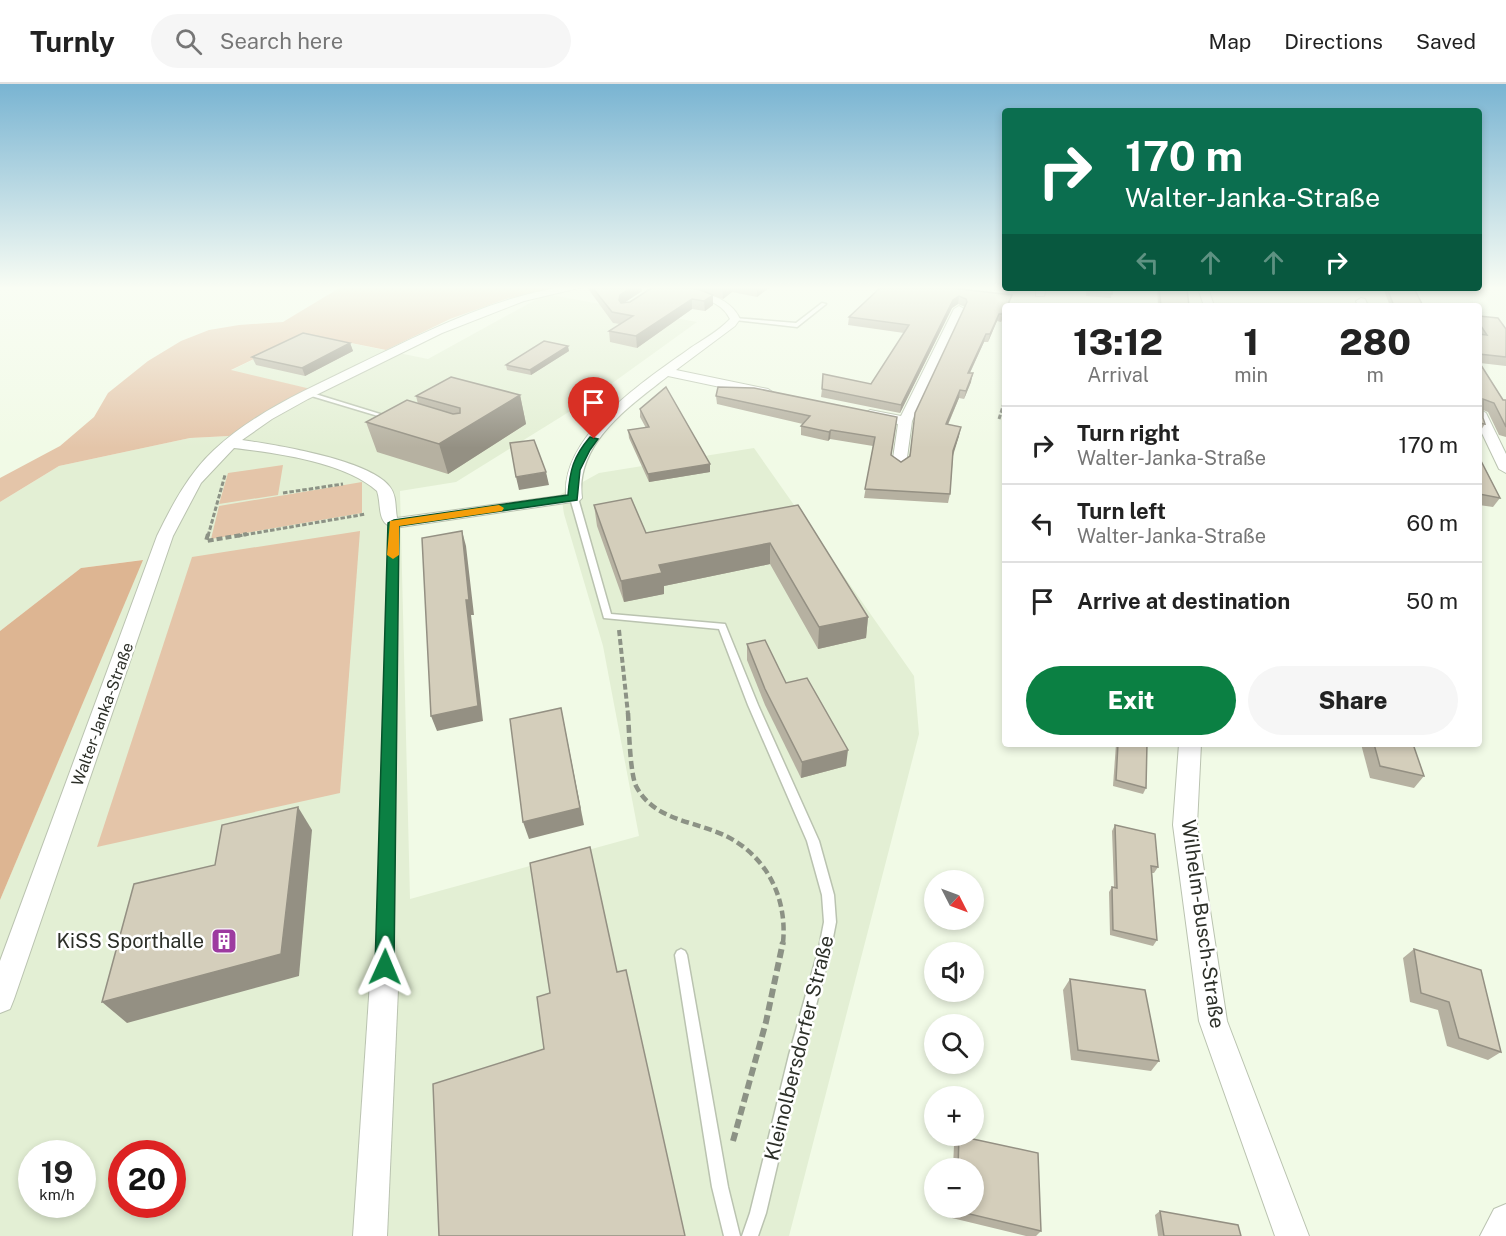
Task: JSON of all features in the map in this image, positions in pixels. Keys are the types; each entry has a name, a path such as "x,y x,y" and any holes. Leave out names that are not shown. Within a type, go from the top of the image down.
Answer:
{"street":[{"name":"Walter-Janka-Straße","path":"0,999 165,536 178,507 210,462 260,422 310,393 418,341"},
{"path":"231,443 300,454 367,477 382,486 387,495 390,517 574,498 575,470 585,450 613,416 709,341"},
{"path":"899,465 904,421 944,341"},
{"path":"668,372 780,395"},
{"path":"859,411 904,421"},
{"path":"1482,419 1506,469"},
{"name":"Wilhelm-Busch-Straße","path":"1190,747 1185,825 1213,1021 1292,1236"},
{"path":"370,1236 385,967"},
{"path":"1497,1236 1506,1221"}],"lane":[{"path":"310,393 399,421"},
{"path":"574,498 607,616 618,618"},
{"path":"385,967 390,517"},
{"name":"Kleinolbersdorfer Straße","path":"618,618 722,626 753,705 813,842 828,895 830,922 758,1213 750,1236"},
{"path":"681,955 720,1187 732,1236"}],"path":[{"path":"999,419 1002,410"},
{"path":"228,465 207,541 390,517"},
{"path":"283,493 345,483"},
{"path":"618,618 635,784 643,800 661,814 728,836 758,858 769,872 784,917 783,946 770,1009 732,1143"}],"shaded area":[{"path":"181,341 292,341 231,370 311,389 229,436 190,438 59,466 0,502 0,478 60,446 94,417 108,393 148,361"},
{"path":"292,341 339,341 428,359 461,341 671,341 593,397 456,482 400,491 410,899 639,836 603,646 564,514 561,494 599,473 754,448 914,676 919,734 789,1236 0,1236 0,900 142,560 81,568 0,631 0,502 59,466 190,438 229,436 310,389 230,371"},
{"path":"340,341 405,341 386,350"},
{"path":"283,465 278,495 219,504 228,473"},
{"path":"362,482 362,513 211,539 219,506"},
{"path":"360,531 340,793 97,847 192,557"},
{"path":"143,560 0,900 0,631 81,568"}],"building":[{"path":"287,341 339,341 350,343 302,368 252,357"},
{"path":"544,341 568,346 530,370 506,365"},
{"path":"899,341 933,341 901,405 822,389 823,374 871,384"},
{"path":"949,341 983,341 968,373 973,373 966,391 960,390 946,424 961,427 953,451 950,494 865,489 875,437 831,430 829,432 801,426 810,416 716,396 718,387 754,388 897,417 891,455 901,462 910,456 915,413"},
{"path":"1482,341 1506,341 1506,357 1482,354"},
{"path":"1482,367 1503,400 1506,400 1506,427 1494,403 1483,399 1485,424 1482,424"},
{"path":"451,377 520,395 439,444 366,422 407,400 453,414 460,413 460,408 416,396"},
{"path":"666,387 710,464 648,474 628,430 649,427 640,409"},
{"path":"534,440 546,472 516,477 510,443"},
{"path":"1482,463 1500,498 1482,495"},
{"path":"631,498 646,533 798,505 868,617 819,627 770,543 659,565 662,573 621,581 594,505"},
{"path":"462,531 469,600 466,600 478,706 431,716 422,538"},
{"path":"765,640 786,683 807,678 848,750 802,762 765,689 747,644"},
{"path":"561,708 580,808 523,822 510,719"},
{"path":"1118,747 1147,747 1146,788 1116,780"},
{"path":"1375,747 1414,747 1424,776 1380,766"},
{"name":"KiSS Sporthalle","path":"298,807 281,954 102,1002 134,884 215,865 222,825"},
{"path":"1115,825 1155,834 1158,867 1151,866 1157,940 1113,930 1112,887 1117,888"},
{"path":"590,847 617,972 626,970 685,1236 439,1236 433,1084 544,1049 537,997 550,993 530,863"},
{"path":"1414,949 1481,970 1501,1052 1459,1038 1449,1002 1421,993"},
{"path":"1070,979 1145,990 1159,1061 1078,1050"},
{"path":"984,1141 1038,1153 1041,1231 984,1217 984,1158 958,1158 959,1146 984,1146"},
{"path":"1160,1211 1238,1225 1241,1236 1164,1236"}],"slow traffic":[{"path":"393,555 394,523 499,508"}],"place":[{"name":"KiSS Sporthalle","path":"224,941"}],"route":[{"path":"385,967 394,523 574,498 575,470 585,450 594,439"}]}
